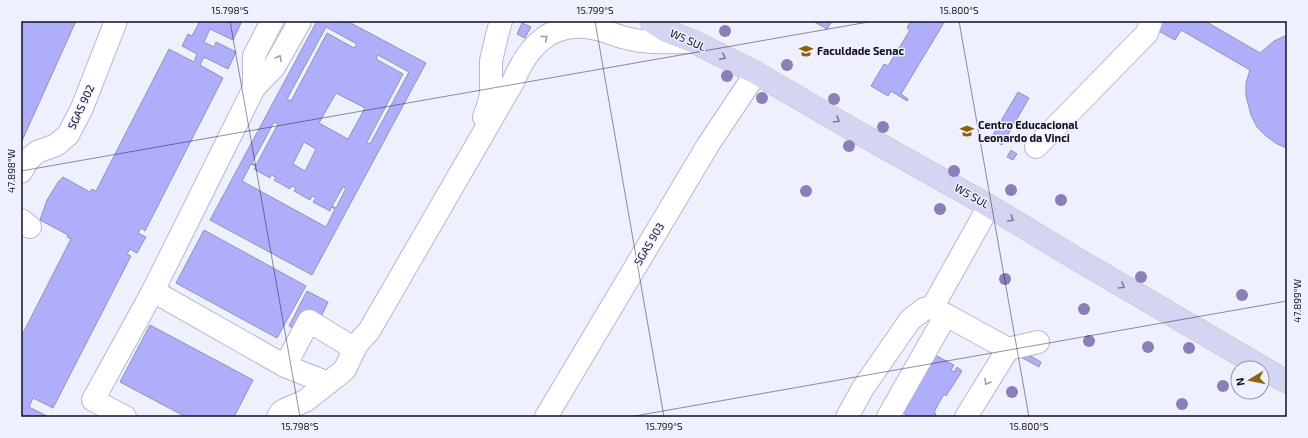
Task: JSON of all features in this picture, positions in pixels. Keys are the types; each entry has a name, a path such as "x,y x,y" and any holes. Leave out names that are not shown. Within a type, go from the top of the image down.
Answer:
{"main road":[{"name":"W5 SUL","path":"651,21 666,31 694,42 756,73 989,206 1287,382"}],"street":[{"name":"SGAS 902","path":"21,172 28,160 37,152 56,145 68,135 82,108 116,21"},
{"path":"254,88 254,56 272,21"},
{"path":"125,417 93,400 154,291 254,88 274,67 300,21"},
{"path":"278,417 284,410 303,409 328,383 345,369 356,346 361,326 486,113 492,84 490,69 494,46 501,21"},
{"path":"1036,147 1147,33 1150,21"},
{"path":"494,46 503,64 506,66 517,67 546,35 574,26 598,29 625,38 645,42 694,42"},
{"path":"356,346 368,331 385,303 513,82 523,60"},
{"name":"SGAS 903","path":"546,417 708,145 756,73"},
{"path":"888,417 989,206"},
{"path":"154,291 285,366 328,383"},
{"path":"847,417 863,388 910,320 924,309 939,311 1008,349 1038,342"},
{"path":"285,366 309,321 356,346"},
{"path":"966,417 1008,349"}],"building":[{"path":"21,21 76,21 21,143"},
{"path":"196,21 242,21 233,40 210,29 204,42 214,47 216,42 236,52 228,69 204,57 200,65 223,78 145,231 141,228 138,233 146,237 137,253 130,249 127,254 131,256 53,408 33,398 29,407 49,417 21,417 21,397 23,393 21,392 21,337 71,239 67,237 68,235 40,220 47,200 58,182 63,177 90,192 92,189 96,191 169,49 194,62 197,54 182,46 188,34 192,36 199,23"},
{"path":"317,21 347,21 426,63 312,275 210,220","holes":["326,27 357,44 354,48 327,33 291,101 287,99","378,55 409,72 370,144 367,142 403,74 376,59","336,93 365,108 348,139 319,123","274,122 278,124 256,165 252,163","304,142 316,149 305,171 293,164","251,164 256,166 254,169 270,178 271,175 276,177 274,180 290,189 291,186 296,188 294,191 310,200 312,196 316,198 313,202 330,211 331,207 335,209 326,227 242,181","343,187 346,188 336,208 332,206"]},
{"path":"813,21 832,21 827,29"},
{"path":"911,21 916,23 918,21 945,21 901,94 908,99 907,101 891,91 888,96 871,86 884,64 888,66 910,30 907,28"},
{"path":"1160,21 1205,21 1260,53 1274,41 1287,35 1287,148 1277,144 1266,136 1257,127 1251,115 1246,96 1246,83 1250,70 1181,30 1175,40 1155,29"},
{"path":"522,23 531,27 525,38 517,34"},
{"path":"1018,92 1029,98 1002,145 991,138"},
{"path":"1011,150 1017,154 1013,160 1007,157"},
{"path":"204,230 306,286 277,338 176,283"},
{"path":"307,291 328,302 321,317 306,335 289,326"},
{"path":"150,325 253,380 234,417 186,417 120,382"},
{"path":"1020,350 1041,362 1039,367 1017,355"},
{"path":"935,355 954,365 951,370 954,372 957,367 962,371 946,396 944,394 934,412 936,414 934,417 910,417 901,412"}],"place":[{"name":"Faculdade Senac","path":"806,51"},
{"name":"Centro Educacional Leonardo da Vinci","path":"967,131"}]}
